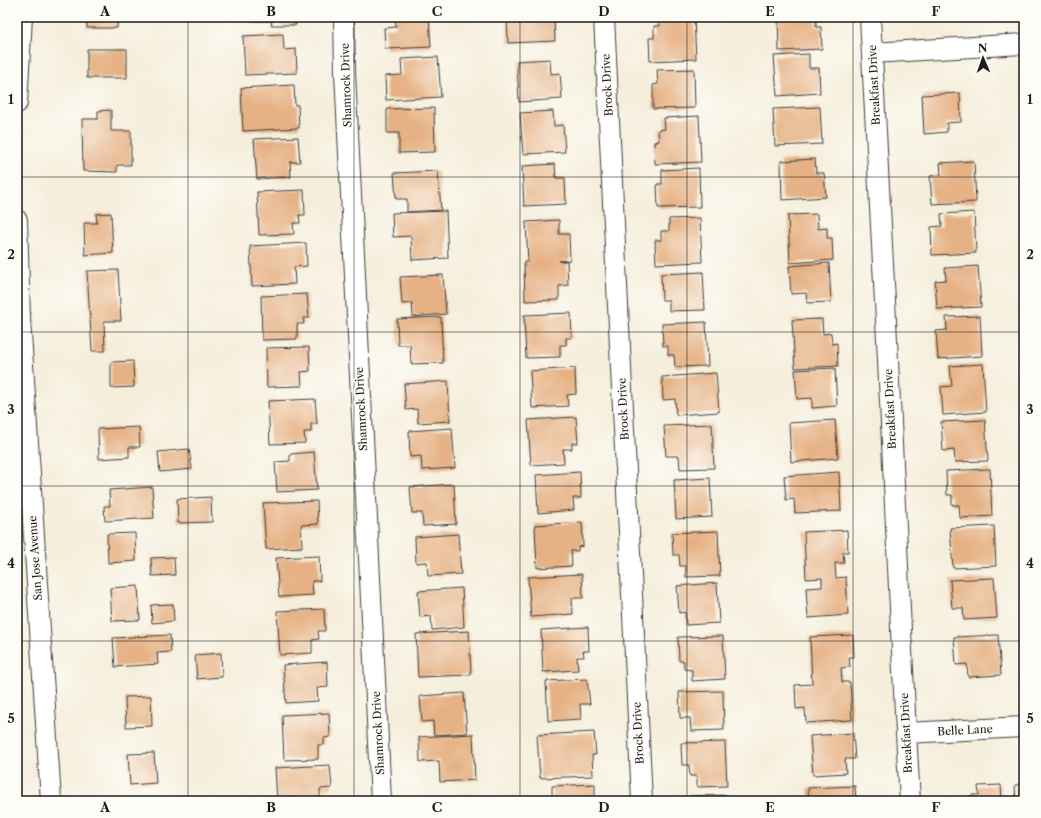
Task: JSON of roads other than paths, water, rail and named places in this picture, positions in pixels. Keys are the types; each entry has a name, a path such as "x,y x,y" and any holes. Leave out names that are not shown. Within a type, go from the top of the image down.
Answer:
{"street":[{"path":"17,102 22,17"},
{"name":"Shamrock Drive","path":"344,17 344,73 381,801"},
{"name":"Brock Drive","path":"604,17 642,801"},
{"name":"Breakfast Drive","path":"870,17 910,801"},
{"path":"872,53 1024,44"},
{"name":"San Jose Avenue","path":"17,220 20,318 51,801"},
{"name":"Belle Lane","path":"906,733 1024,727"}]}
